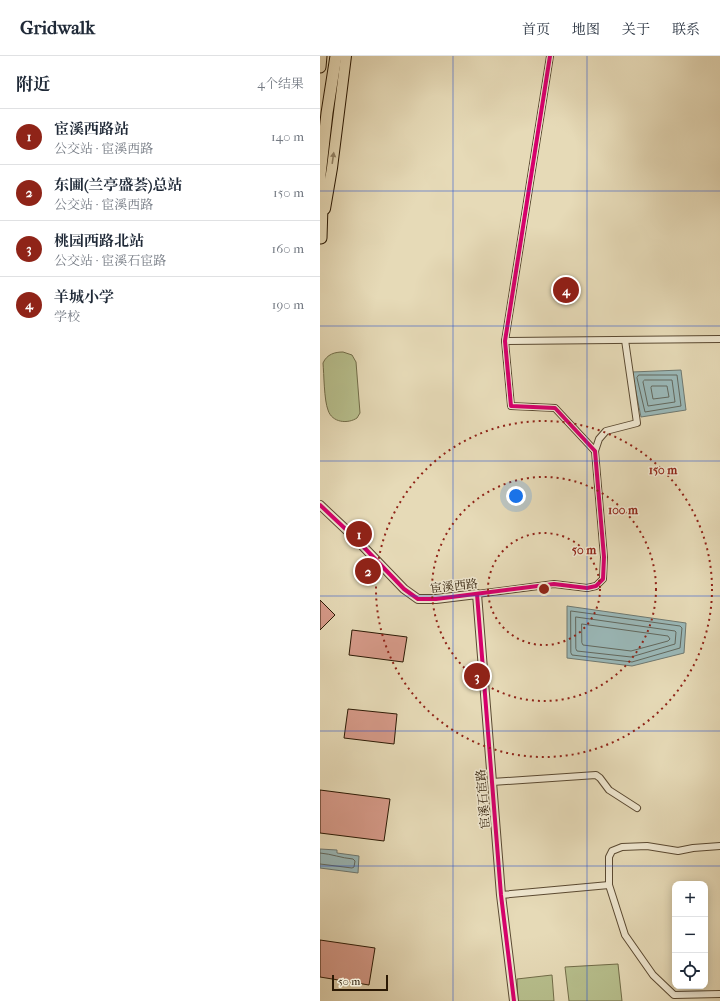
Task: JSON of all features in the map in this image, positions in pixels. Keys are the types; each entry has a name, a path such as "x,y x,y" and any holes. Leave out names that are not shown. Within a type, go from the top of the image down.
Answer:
{"highway":[{"path":"320,67 321,56"},
{"path":"320,240 322,206 320,176 336,56"},
{"path":"320,240 332,168 346,56"}],"street":[{"path":"550,56 505,341 511,406 555,408 595,451 599,439 606,431 637,423 625,340"},
{"path":"505,341 720,339"},
{"name":"宦溪西路","path":"320,504 404,589 418,599 436,599 554,584 587,588 596,586 603,579 604,557 595,451"},
{"name":"宦溪石宦路","path":"477,594 501,895 514,1001"},
{"path":"492,782 596,775 609,790 637,808"},
{"path":"720,846 693,848 678,851 647,846 622,847 616,848 609,857 609,885 625,934 653,975 674,995 720,994"},
{"path":"501,895 609,885"}],"green space":[{"path":"343,352 352,355 356,362 360,413 357,418 345,422 333,418 328,410 325,394 323,363 327,357 332,354"},
{"path":"618,964 622,1001 569,1001 565,967"},
{"path":"552,975 554,1001 518,1001 517,979"}],"water":[{"path":"681,370 686,410 641,417 632,372"},
{"path":"567,606 686,623 684,653 632,666 567,658"},
{"path":"320,849 337,850 337,853 359,856 358,873 320,868"}],"building":[{"path":"320,600 335,615 320,630"},
{"path":"352,630 407,637 403,662 349,655"},
{"path":"348,709 397,714 394,744 344,738"},
{"path":"320,790 390,799 384,841 320,833"},
{"path":"320,940 375,948 369,985 320,977"}],"cycle path":[{"path":"320,505 354,537 404,589 418,599 436,599 554,584 587,588 596,586 603,579 604,557 595,451 555,408 511,406 505,341 550,56"},
{"path":"477,594 501,895 514,1001"}],"place":[{"name":"羊城小学","path":"566,290"},
{"name":"宦溪西路站","path":"359,534"},
{"name":"东圃(兰亭盛荟)总站","path":"368,571"},
{"name":"桃园西路北站","path":"477,676"}]}
